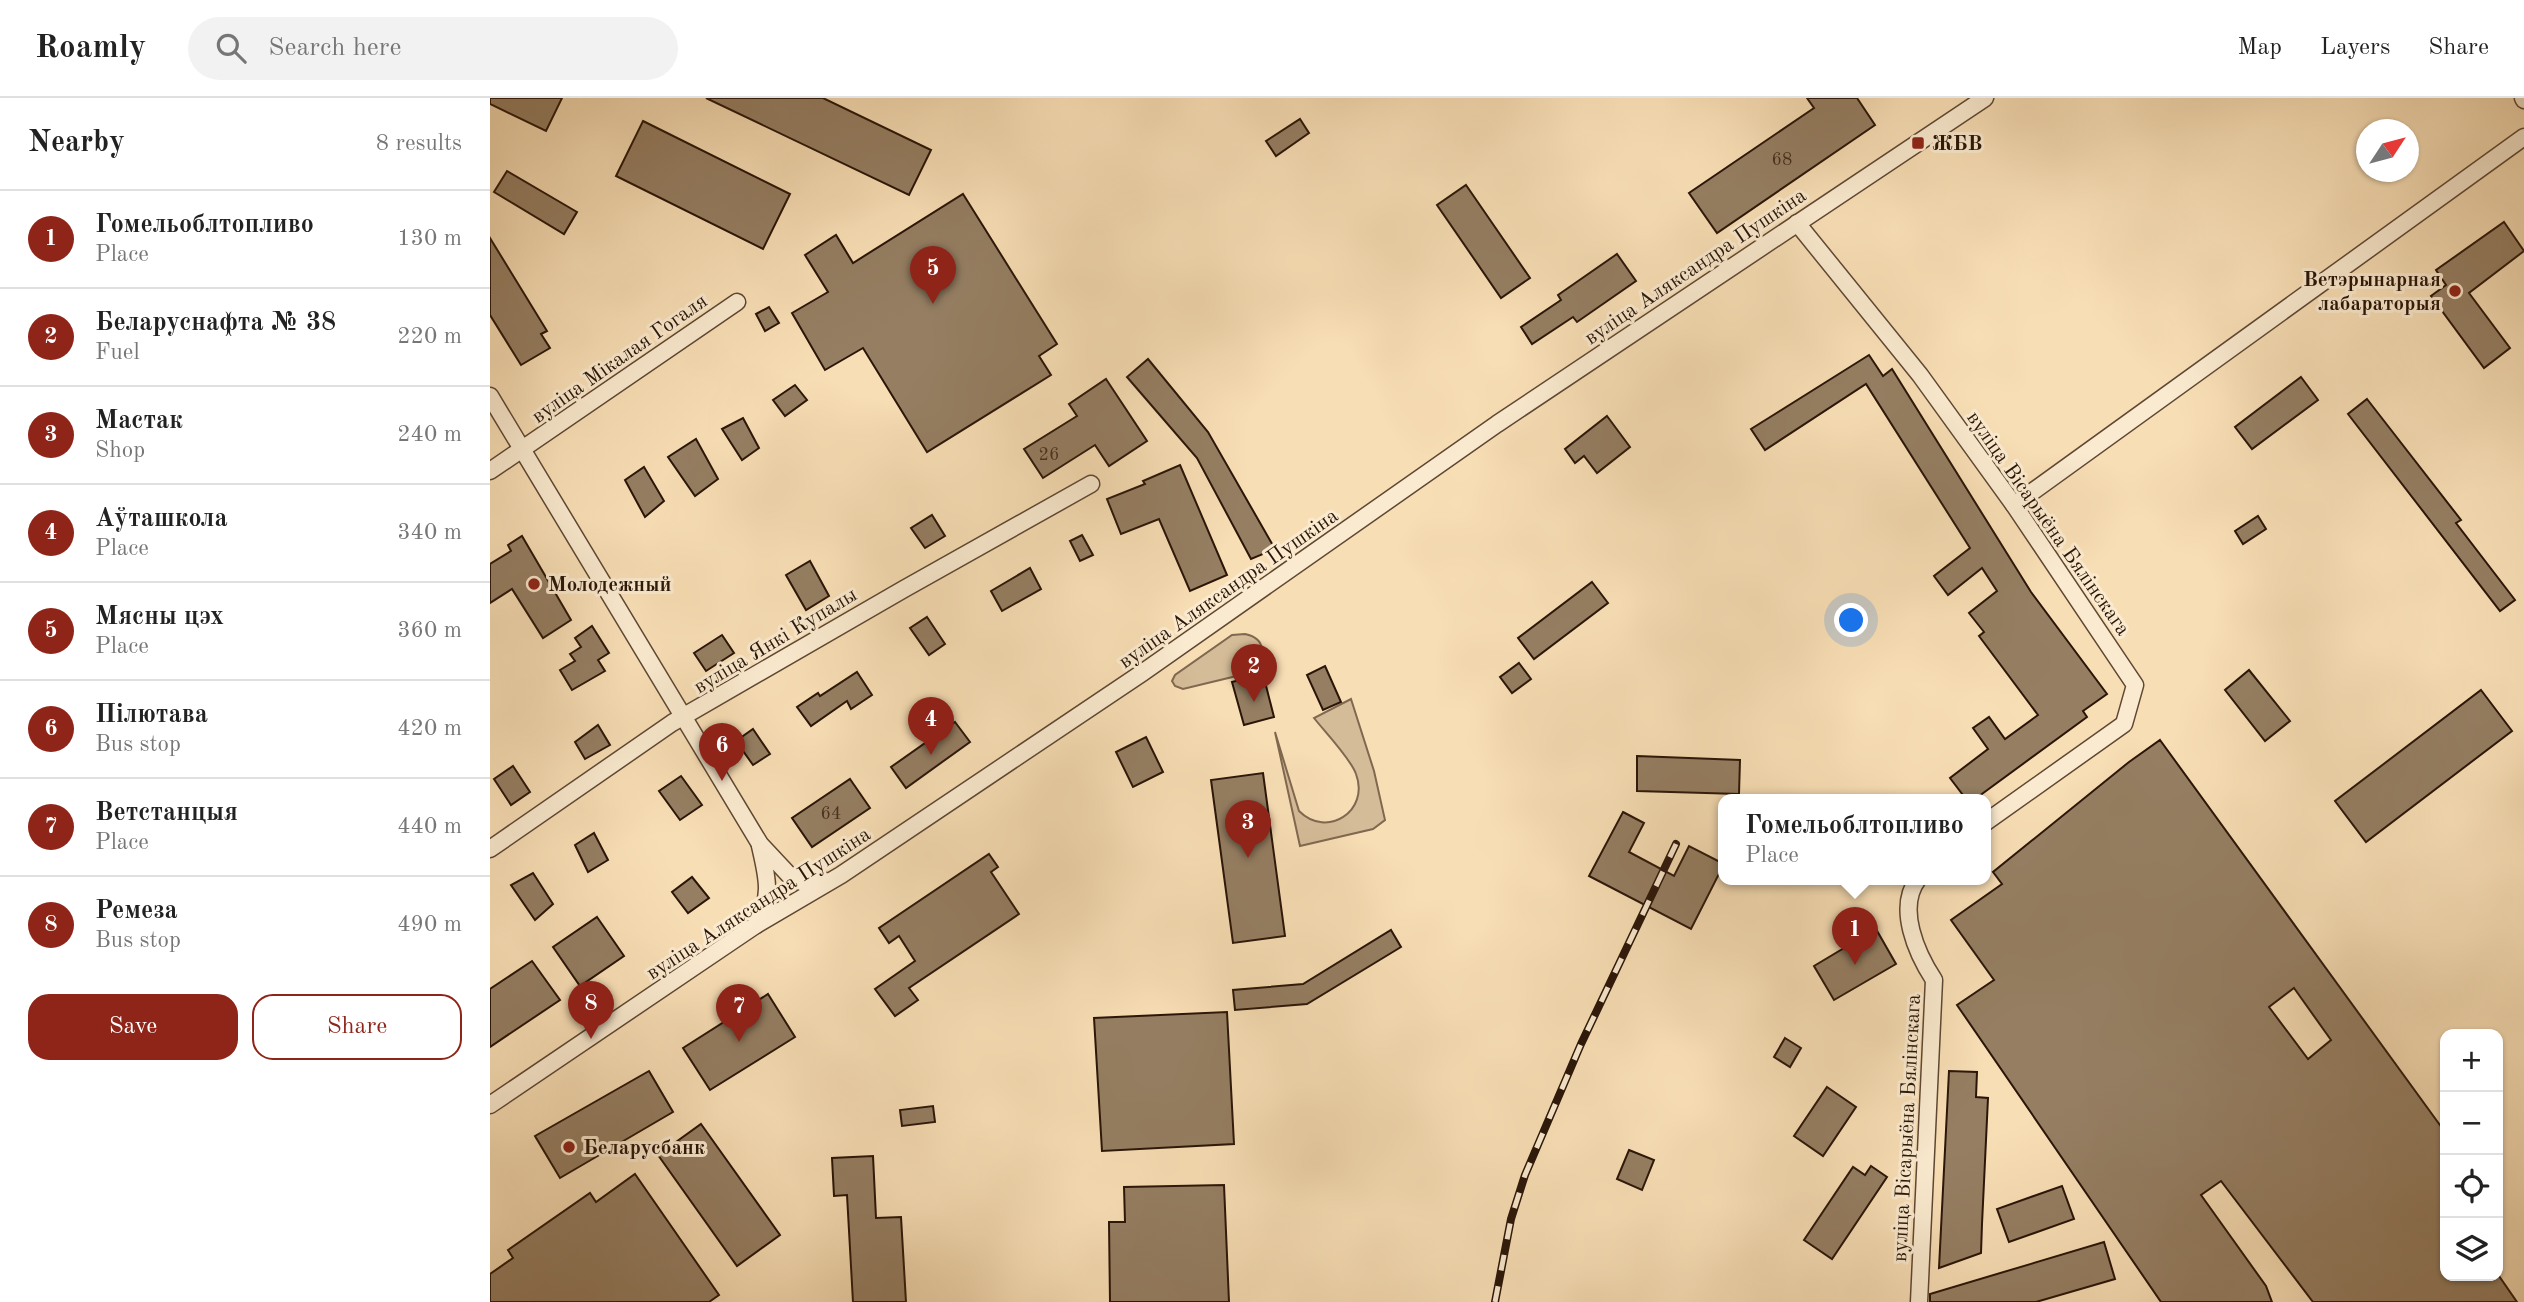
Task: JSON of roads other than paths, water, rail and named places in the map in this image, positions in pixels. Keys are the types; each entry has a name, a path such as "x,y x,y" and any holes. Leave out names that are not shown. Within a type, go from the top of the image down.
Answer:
{"street":[{"name":"вуліца Аляксандра Пушкіна","path":"490,1105 756,925 841,875 1142,673 1497,424 1985,98"},
{"path":"2014,505 2524,137"},
{"name":"вуліца Вісарыёна Бялінскага","path":"1797,223 1920,375 2014,505 2135,685 2124,724 1991,818"},
{"name":"вуліца Мікалая Гогаля","path":"490,471 737,302"},
{"path":"490,396 760,844 789,875 809,886 841,875"},
{"name":"вуліца Янкі Купалы","path":"490,849 672,723 1091,484"},
{"path":"756,925 768,899 767,876 760,844"},
{"name":"вуліца Вісарыёна Бялінскага","path":"1914,885 1909,908 1911,925 1922,962 1934,980 1919,1302"}],"railway":[{"path":"1495,1302 1511,1219 1525,1175 1581,1044 1676,844"}],"place":[{"name":"ЖБВ","path":"1918,143"},
{"name":"Ветэрынарная лабараторыя","path":"2455,291"},
{"name":"Мясны цэх","path":"933,304"},
{"name":"Молодежный","path":"534,584"},
{"name":"Беларуснафта № 38","path":"1254,702"},
{"name":"Аўташкола","path":"931,755"},
{"name":"Пілютава","path":"722,781"},
{"name":"Мастак","path":"1248,858"},
{"name":"Гомельоблтопливо","path":"1855,965"},
{"name":"Ремеза","path":"591,1039"},
{"name":"Ветстанцыя","path":"739,1042"},
{"name":"Беларусбанк","path":"569,1147"}]}
